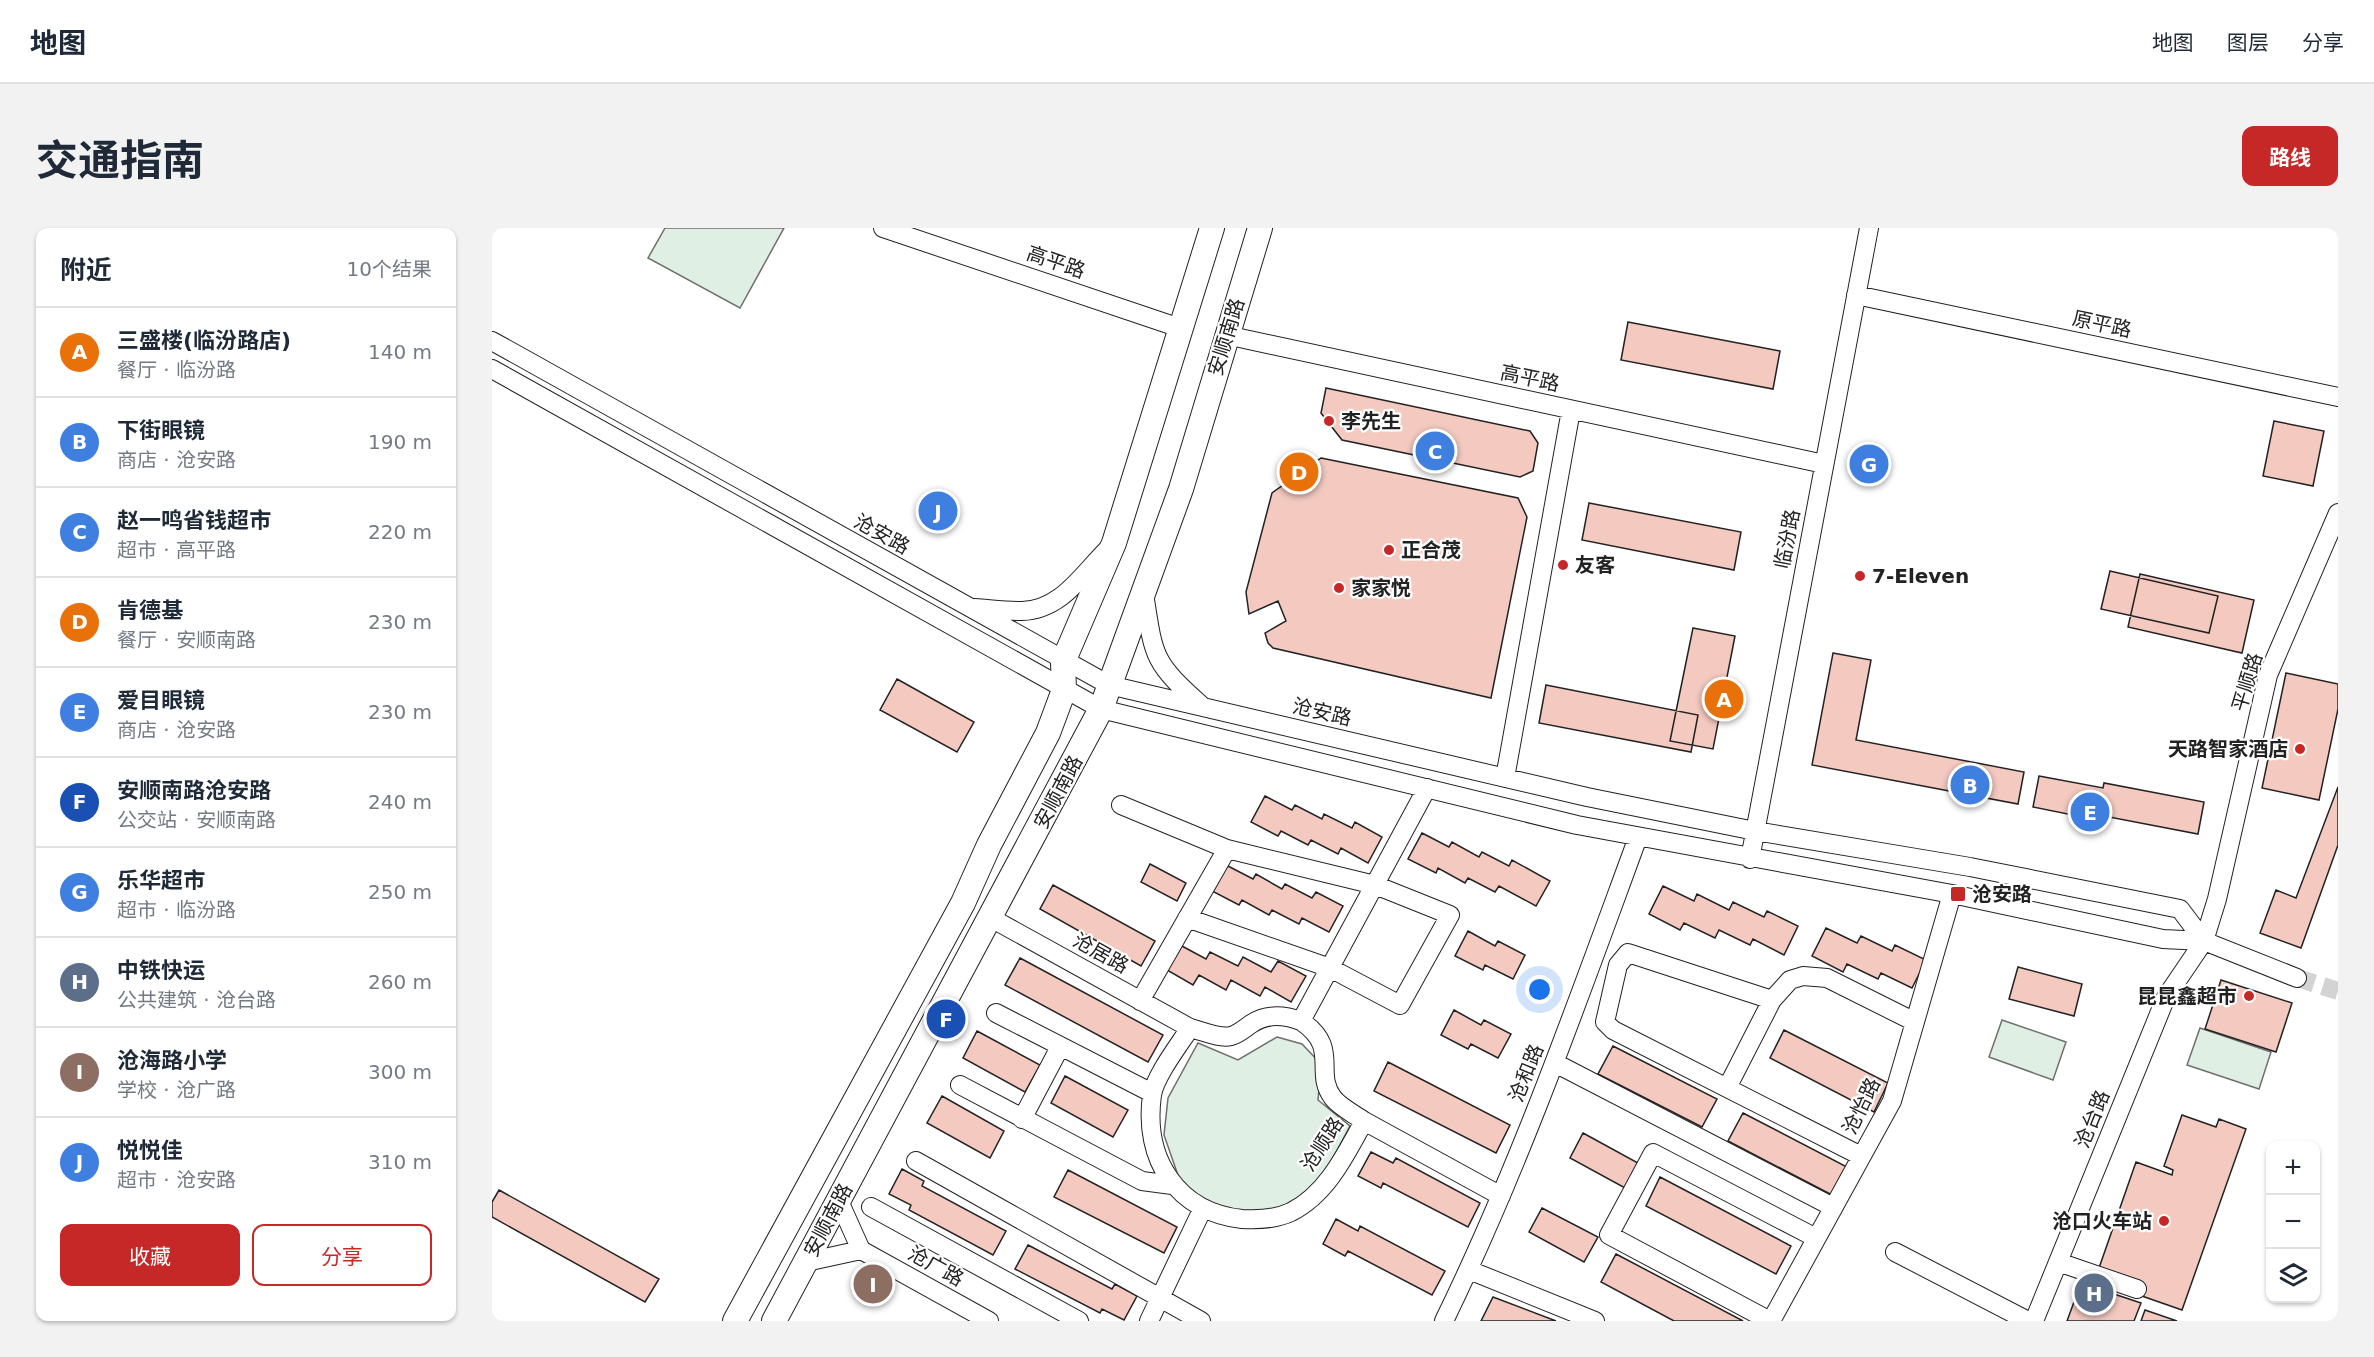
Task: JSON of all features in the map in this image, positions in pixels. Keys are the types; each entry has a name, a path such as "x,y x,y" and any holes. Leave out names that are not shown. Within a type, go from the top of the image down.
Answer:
{"main road":[{"name":"安顺南路","path":"735,1321 963,903 989,845 1048,733 1064,690 1063,662 1114,543 1212,228"},
{"name":"安顺南路","path":"774,1321 1101,709 1181,489 1260,228"}],"street":[{"name":"高平路","path":"883,228 1180,328"},
{"name":"临汾路","path":"1750,859 1869,228"},
{"name":"原平路","path":"1856,295 2338,397"},
{"name":"高平路","path":"1226,335 1824,465"},
{"name":"沧安路","path":"492,341 1063,662 1109,685 1504,778 1755,831 1970,867 2180,909 2204,941"},
{"path":"492,369 1101,709 1638,837 1952,894 2163,939 2204,941 2297,978"},
{"path":"1504,778 1571,410"},
{"name":"平顺路","path":"2204,941 2217,899 2268,675 2338,513"},
{"path":"968,608 1023,611 1045,606 1072,588 1090,565 1114,543"},
{"path":"1144,593 1152,645 1158,662 1169,676 1204,707"},
{"path":"1190,1028 1224,1037 1235,1035 1253,1023 1272,1016 1292,1017 1301,1022 1428,788"},
{"path":"1121,805 1227,849 1374,885 1450,915 1400,1005 1330,968 1187,918"},
{"name":"沧和路","path":"1444,1321 1501,1196 1555,1063 1638,837"},
{"path":"1140,1001 1227,849"},
{"name":"沧怡路","path":"1771,1321 1892,1101 1952,894"},
{"name":"沧居路","path":"991,918 1190,1028"},
{"name":"沧台路","path":"2034,1321 2166,997 2204,941"},
{"path":"1772,1000 1628,952 1618,965 1604,1016 1607,1026 1862,1156"},
{"path":"1728,1086 1772,1000 1790,980 1816,975 1915,1022"},
{"path":"996,1013 1152,1093"},
{"name":"沧顺路","path":"1190,1028 1152,1093 1151,1122 1157,1154 1172,1185 1202,1209 1230,1217 1258,1221 1290,1212 1314,1196 1334,1173 1364,1121 1333,1098 1326,1083 1326,1062 1321,1042 1301,1022"},
{"path":"1022,1119 1060,1047"},
{"path":"1555,1063 1833,1207"},
{"path":"960,1085 1142,1181 1172,1185"},
{"path":"1364,1121 1501,1196"},
{"path":"1771,1321 1609,1235 1653,1153 1816,1238"},
{"path":"916,1161 1201,1321"},
{"path":"806,1262 861,1250 838,1201"},
{"path":"871,1207 1078,1321"},
{"path":"1149,1321 1202,1209"},
{"name":"沧广路","path":"861,1250 989,1321"},
{"path":"1895,1252 2028,1321"},
{"path":"2058,1262 2137,1289"},
{"path":"1469,1270 1595,1321"}],"green space":[{"path":"665,228 784,228 740,308 648,258"},
{"path":"2002,1020 2066,1042 2053,1080 1989,1057"},
{"path":"2200,1028 2271,1052 2259,1089 2187,1065"},
{"path":"1277,1037 1302,1044 1321,1064 1318,1100 1350,1126 1320,1182 1292,1209 1259,1216 1213,1209 1180,1181 1164,1135 1168,1098 1198,1043 1238,1060"}],"building":[{"path":"1628,322 1780,351 1773,389 1621,360"},
{"path":"1326,388 1530,431 1538,443 1533,471 1520,477 1342,440 1321,413"},
{"path":"2274,421 2324,431 2313,486 2263,476"},
{"name":"正合茂","path":"1321,458 1518,498 1527,517 1491,698 1273,648 1268,643 1265,633 1286,621 1278,601 1249,614 1246,592 1272,493"},
{"path":"1589,503 1741,532 1734,570 1582,540"},
{"path":"2110,571 2218,596 2209,633 2101,609"},
{"path":"2140,574 2254,600 2242,653 2128,627"},
{"path":"1693,628 1735,636 1713,749 1670,741"},
{"path":"1833,653 1871,660 1856,740 2024,772 2018,804 1812,765"},
{"name":"天路智家酒店","path":"2286,673 2338,684 2338,709 2319,800 2262,788"},
{"path":"897,679 974,722 957,752 880,710"},
{"path":"1546,685 1698,715 1691,752 1539,723"},
{"path":"2039,776 2103,788 2104,783 2204,802 2198,834 2099,815 2097,820 2033,807"},
{"path":"2338,787 2338,845 2301,948 2260,933 2276,890 2296,898"},
{"path":"1265,796 1292,810 1295,805 1322,819 1324,814 1352,828 1355,822 1382,837 1368,863 1341,848 1338,854 1311,840 1308,845 1281,831 1278,836 1251,822"},
{"path":"1422,833 1449,847 1452,842 1479,857 1482,852 1509,866 1512,860 1550,881 1536,906 1499,886 1495,892 1468,878 1465,883 1438,868 1436,873 1408,859"},
{"path":"1150,864 1186,883 1177,901 1141,882"},
{"path":"1226,865 1253,879 1256,874 1282,889 1285,884 1312,898 1316,892 1343,906 1329,932 1302,918 1299,924 1272,910 1269,915 1242,900 1239,905 1212,891"},
{"path":"1053,885 1155,941 1141,966 1040,909"},
{"path":"1663,886 1694,901 1697,894 1729,910 1733,902 1764,917 1767,911 1798,926 1784,955 1753,939 1750,945 1719,930 1715,938 1684,923 1680,930 1649,914"},
{"path":"1826,928 1857,943 1861,936 1892,951 1895,945 1926,960 1912,988 1881,973 1878,979 1847,964 1843,972 1812,956"},
{"path":"1468,931 1495,946 1498,941 1525,955 1513,979 1485,965 1483,970 1455,956"},
{"path":"1180,945 1206,959 1210,952 1238,966 1243,957 1271,972 1278,961 1306,976 1291,1002 1265,987 1260,996 1231,980 1226,990 1199,975 1193,985 1167,970"},
{"path":"1020,958 1163,1035 1148,1062 1005,985"},
{"path":"2018,967 2082,984 2074,1016 2009,999"},
{"path":"2221,980 2292,1003 2276,1052 2205,1029"},
{"path":"1454,1010 1481,1025 1484,1020 1511,1034 1498,1058 1471,1044 1468,1049 1441,1035"},
{"path":"1784,1030 1888,1083 1874,1112 1770,1058"},
{"path":"977,1031 1040,1065 1025,1092 963,1058"},
{"path":"1613,1046 1717,1099 1702,1127 1598,1074"},
{"path":"1388,1062 1510,1125 1496,1153 1374,1091"},
{"path":"1065,1076 1128,1110 1113,1137 1051,1103"},
{"path":"942,1096 1004,1131 990,1158 927,1123"},
{"path":"1743,1113 1847,1167 1832,1195 1728,1141"},
{"name":"沧口火车站","path":"2182,1115 2216,1127 2219,1119 2246,1129 2182,1310 2139,1295 2099,1268 2136,1162 2172,1175 2173,1170 2164,1166"},
{"path":"1583,1133 1638,1163 1625,1188 1570,1158"},
{"path":"1371,1152 1393,1163 1396,1158 1480,1203 1468,1227 1383,1183 1381,1188 1358,1176"},
{"path":"902,1169 924,1181 922,1186 1006,1231 993,1255 909,1210 911,1205 889,1194"},
{"path":"1068,1170 1177,1227 1164,1253 1054,1197"},
{"path":"1660,1177 1791,1246 1776,1274 1646,1206"},
{"path":"499,1190 659,1279 645,1302 492,1217 492,1202"},
{"path":"1542,1208 1598,1237 1584,1262 1529,1232"},
{"path":"1336,1219 1358,1231 1360,1226 1445,1271 1432,1295 1348,1251 1345,1256 1323,1244"},
{"path":"1028,1245 1112,1289 1115,1284 1137,1296 1124,1320 1102,1309 1100,1313 1015,1269"},
{"path":"1616,1254 1743,1321 1674,1321 1601,1282"},
{"path":"2081,1283 2141,1303 2134,1321 2067,1321"},
{"path":"1493,1297 1556,1321 1481,1321"},
{"path":"2145,1310 2177,1321 2141,1321"}],"tunnel":[{"path":"2297,978 2338,991"}],"place":[{"name":"李先生","path":"1329,421"},
{"name":"赵一鸣省钱超市","path":"1435,451"},
{"name":"乐华超市","path":"1869,464"},
{"name":"肯德基","path":"1299,472"},
{"name":"悦悦佳","path":"938,511"},
{"name":"正合茂","path":"1389,550"},
{"name":"友客","path":"1563,565"},
{"name":"7-Eleven","path":"1860,576"},
{"name":"家家悦","path":"1339,588"},
{"name":"三盛楼(临汾路店)","path":"1724,699"},
{"name":"天路智家酒店","path":"2300,749"},
{"name":"下街眼镜","path":"1970,785"},
{"name":"爱目眼镜","path":"2090,812"},
{"name":"沧安路","path":"1958,894"},
{"name":"昆昆鑫超市","path":"2249,996"},
{"name":"安顺南路沧安路","path":"946,1019"},
{"name":"沧口火车站","path":"2164,1221"},
{"name":"沧海路小学","path":"873,1284"},
{"name":"中铁快运","path":"2094,1293"}]}
